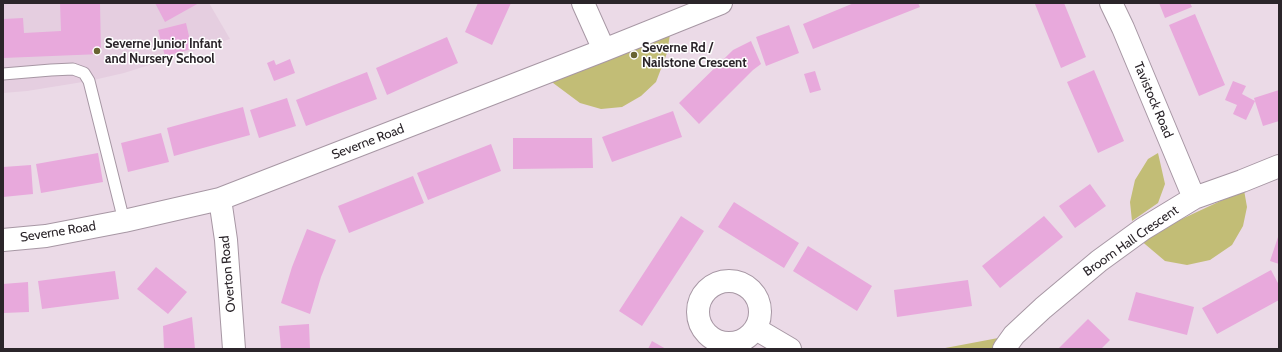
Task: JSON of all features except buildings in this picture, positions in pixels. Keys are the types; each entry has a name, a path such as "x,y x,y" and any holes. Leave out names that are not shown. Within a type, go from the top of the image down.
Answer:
{"street":[{"path":"583,3 604,50"},
{"name":"Severne Road","path":"3,240 46,236 124,222 220,200 721,3"},
{"name":"Tavistock Road","path":"1111,3 1124,28 1194,198"},
{"name":"Broom Hall Crescent","path":"1004,349 1014,335 1043,308 1099,261 1142,230 1194,198 1279,166"},
{"name":"Overton Road","path":"220,200 226,240 234,349"},
{"path":"756,328 790,349"}],"lane":[{"path":"3,74 73,69 84,73 89,81 124,222"}],"shaded area":[{"name":"Severne Junior Infant and Nursery School","path":"3,3 209,3 230,39 124,73 89,81 27,91 3,93"},
{"path":"672,22 667,53 656,82 641,96 622,107 601,109 580,103 541,74"},
{"path":"1158,153 1165,184 1158,203 1132,221 1130,202 1135,180 1148,159"},
{"path":"1244,190 1247,207 1243,226 1232,245 1210,260 1187,265 1165,261 1139,239"},
{"path":"1014,335 1004,349 940,349"}],"place":[{"name":"Severne Junior Infant and Nursery School","path":"97,51"},
{"name":"Severne Rd / Nailstone Crescent","path":"634,55"}]}
